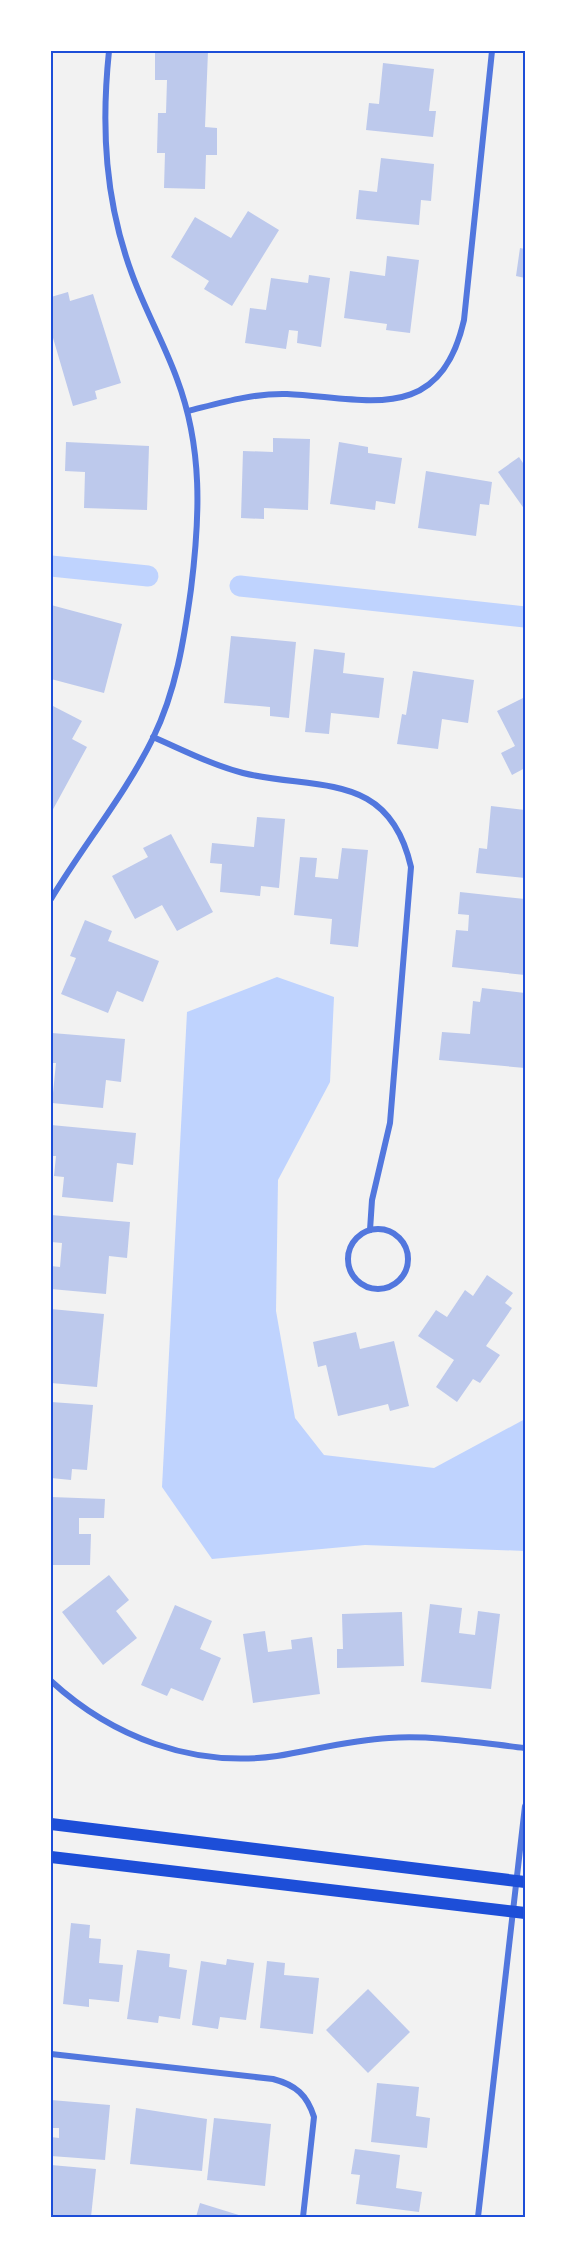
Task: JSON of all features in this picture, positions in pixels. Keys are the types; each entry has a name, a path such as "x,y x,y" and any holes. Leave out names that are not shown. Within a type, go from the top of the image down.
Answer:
{"main road":[{"path":"51,1824 520,1881"},
{"path":"51,1857 519,1912"}],"street":[{"path":"51,899 131,779 153,737 175,680 185,637 198,532 198,482 188,411 177,378 132,275 118,232 109,188 104,143 104,98 109,51"},
{"path":"188,411 266,395 382,402 402,397 421,388 437,375 450,359 460,340 464,320 492,51"},
{"path":"153,737 207,761 242,773 348,789 367,798 384,811 397,827 406,846 411,867 390,1124 372,1200 370,1230 351,1245 348,1264 352,1274 367,1287 387,1287 396,1283 406,1271 406,1247 390,1231 370,1230"},
{"path":"51,1681 86,1709 124,1732 166,1748 210,1756 254,1758 345,1742 391,1738 436,1738 525,1748"},
{"path":"477,2217 519,1912 525,1806"},
{"path":"51,2055 273,2079 288,2083 300,2092 309,2104 314,2117 303,2217"}],"water":[{"path":"277,977 334,997 330,1082 278,1180 276,1311 295,1418 324,1455 434,1468 525,1419 525,1551 365,1545 212,1559 162,1487 187,1012"}],"building":[{"path":"155,51 208,51 205,127 217,128 217,155 206,155 205,189 164,188 165,153 157,153 158,113 166,113 167,80 155,80"},
{"path":"383,63 434,69 429,111 436,111 433,137 366,130 369,103 379,104"},
{"path":"381,158 434,164 431,201 421,200 419,225 356,219 359,190 377,192"},
{"path":"248,211 279,230 232,306 204,289 209,281 171,257 195,217 231,238"},
{"path":"520,248 525,249 525,278 516,276"},
{"path":"387,256 419,260 410,333 386,330 387,324 344,318 350,271 385,276"},
{"path":"309,275 330,278 321,347 297,343 298,331 289,330 286,349 245,343 250,308 266,310 271,278 308,283"},
{"path":"68,292 70,301 93,294 121,383 95,391 97,399 73,406 51,331 51,315 53,314 51,297"},
{"path":"273,438 310,439 308,510 264,508 264,519 241,518 243,451 273,452"},
{"path":"66,442 149,446 147,510 84,508 85,472 65,471"},
{"path":"339,442 368,447 368,453 402,458 395,504 376,501 375,510 330,504"},
{"path":"519,457 525,466 525,510 498,472"},
{"path":"426,471 492,482 489,505 480,504 476,536 418,528"},
{"path":"51,605 122,624 104,693 51,679"},
{"path":"231,636 296,642 289,718 270,716 270,707 224,703"},
{"path":"314,649 345,653 343,673 384,678 379,718 331,713 329,734 305,732"},
{"path":"413,671 474,680 468,723 442,719 438,749 397,744 402,714 406,715"},
{"path":"525,697 525,768 512,775 501,753 515,746 497,711"},
{"path":"51,705 82,721 72,739 87,747 51,813"},
{"path":"491,806 525,810 525,878 476,873 479,848 487,849"},
{"path":"257,817 285,819 279,888 261,886 260,896 220,892 222,864 210,863 212,843 254,847"},
{"path":"171,834 213,912 177,931 162,905 135,919 112,876 148,857 143,848"},
{"path":"342,848 368,850 358,947 330,944 332,919 294,915 300,857 317,858 315,877 338,879"},
{"path":"460,892 525,899 525,975 452,967 456,930 468,931 469,915 458,914"},
{"path":"85,920 112,931 108,941 159,961 143,1002 117,991 108,1013 61,994 76,958 70,956"},
{"path":"482,988 525,993 525,1068 439,1060 442,1032 470,1034 473,1001 480,1002"},
{"path":"52,1033 125,1039 121,1082 106,1080 103,1108 52,1103 56,1063 51,1063"},
{"path":"51,1125 136,1133 133,1165 117,1163 113,1202 62,1197 64,1177 54,1176 56,1156 51,1156"},
{"path":"51,1215 130,1222 127,1258 109,1256 106,1294 51,1289 51,1266 60,1267 62,1243 51,1242"},
{"path":"487,1275 513,1293 505,1303 512,1308 486,1346 500,1355 480,1383 473,1379 457,1402 436,1387 454,1360 418,1336 436,1310 447,1317 465,1290 473,1296"},
{"path":"51,1309 104,1314 97,1387 51,1383"},
{"path":"356,1332 360,1349 394,1341 409,1406 390,1411 388,1404 338,1416 326,1365 318,1367 313,1342"},
{"path":"51,1402 93,1405 87,1470 72,1469 71,1480 51,1478"},
{"path":"51,1497 105,1499 104,1518 79,1518 79,1534 91,1534 90,1565 51,1565"},
{"path":"109,1575 129,1600 116,1611 137,1638 103,1665 62,1612"},
{"path":"430,1604 462,1608 459,1633 475,1635 478,1611 500,1614 491,1689 421,1682"},
{"path":"175,1605 212,1621 200,1649 221,1658 203,1701 171,1688 167,1696 141,1685"},
{"path":"402,1612 404,1666 337,1668 337,1649 343,1649 342,1614"},
{"path":"265,1631 268,1652 292,1649 291,1640 312,1637 320,1694 253,1703 243,1634"},
{"path":"71,1923 90,1925 89,1938 101,1939 99,1963 123,1965 119,2002 89,1999 89,2007 63,2004"},
{"path":"137,1950 170,1954 169,1967 187,1970 180,2019 159,2016 158,2023 127,2019"},
{"path":"227,1959 254,1963 246,2020 220,2017 218,2029 192,2025 201,1961 226,1965"},
{"path":"267,1961 285,1963 284,1975 319,1978 313,2034 260,2028"},
{"path":"368,1989 410,2032 368,2073 326,2030"},
{"path":"377,2083 419,2087 416,2116 430,2118 427,2148 371,2142"},
{"path":"51,2100 110,2105 105,2160 51,2156 51,2137 59,2138 59,2128 51,2128"},
{"path":"136,2108 207,2119 202,2171 130,2164"},
{"path":"214,2118 271,2124 265,2186 207,2180"},
{"path":"355,2149 400,2155 396,2188 422,2192 419,2212 356,2204 360,2175 351,2174"},
{"path":"51,2165 96,2169 91,2217 51,2217"},
{"path":"200,2203 242,2216 242,2217 196,2217"}],"waterway":[{"path":"51,566 148,576"},
{"path":"240,586 525,617"}]}
